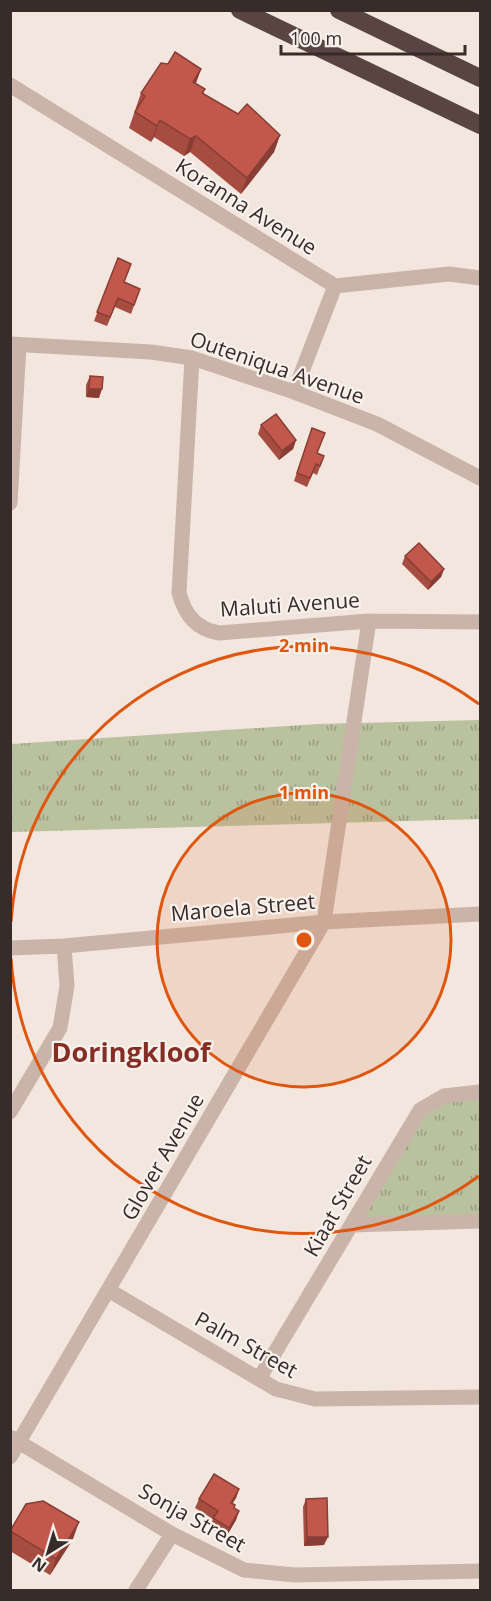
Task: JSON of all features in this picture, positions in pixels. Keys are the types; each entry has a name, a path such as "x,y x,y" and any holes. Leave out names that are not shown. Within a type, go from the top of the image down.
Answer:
{"highway":[{"path":"240,10 480,124"},
{"path":"339,10 480,78"}],"street":[{"name":"Koranna Avenue","path":"10,86 335,286"},
{"path":"294,392 335,286 449,274 480,278"},
{"path":"10,503 15,345"},
{"name":"Outeniqua Avenue","path":"15,345 151,352 192,358 294,392 377,424 480,478"},
{"name":"Maluti Avenue","path":"192,358 180,593 188,616 197,625 219,633 369,621 480,622"},
{"name":"Glover Avenue","path":"10,1457 15,1439 110,1291 324,922 369,621"},
{"name":"Maroela Street","path":"10,948 64,946 324,922 480,914"},
{"path":"10,1112 60,1028 67,986 64,946"},
{"name":"Kiaat Street","path":"259,1379 420,1110 444,1096 480,1092"},
{"path":"352,1225 480,1221"},
{"name":"Palm Street","path":"110,1291 259,1379 294,1395 315,1399 480,1396"},
{"name":"Sonja Street","path":"15,1439 172,1534 232,1566 259,1573 480,1571"},
{"path":"136,1590 172,1534"}],"green space":[{"path":"480,720 480,819 11,832 11,744 318,724"},
{"path":"480,1095 480,1222 360,1221 410,1126 447,1098"}],"building":[{"path":"175,52 201,69 193,82 205,89 202,93 238,114 247,104 280,135 247,178 196,136 190,139 160,120 157,126 135,112 145,96 141,93 161,63 168,64"},
{"path":"118,258 131,264 124,282 140,289 134,305 118,298 110,317 97,312"},
{"path":"90,376 103,377 102,389 89,389"},
{"path":"276,414 296,440 282,451 261,425"},
{"path":"312,428 325,433 317,453 324,456 320,466 316,464 310,478 297,473"},
{"path":"419,543 444,569 431,582 405,556"},
{"path":"214,1474 239,1489 231,1503 239,1511 229,1528 213,1518 218,1511 199,1499"},
{"path":"327,1498 328,1537 307,1537 306,1499"},
{"path":"43,1501 79,1522 56,1559 10,1531 26,1504"}],"district":[{"name":"Doringkloof","path":"131,1053"}]}
